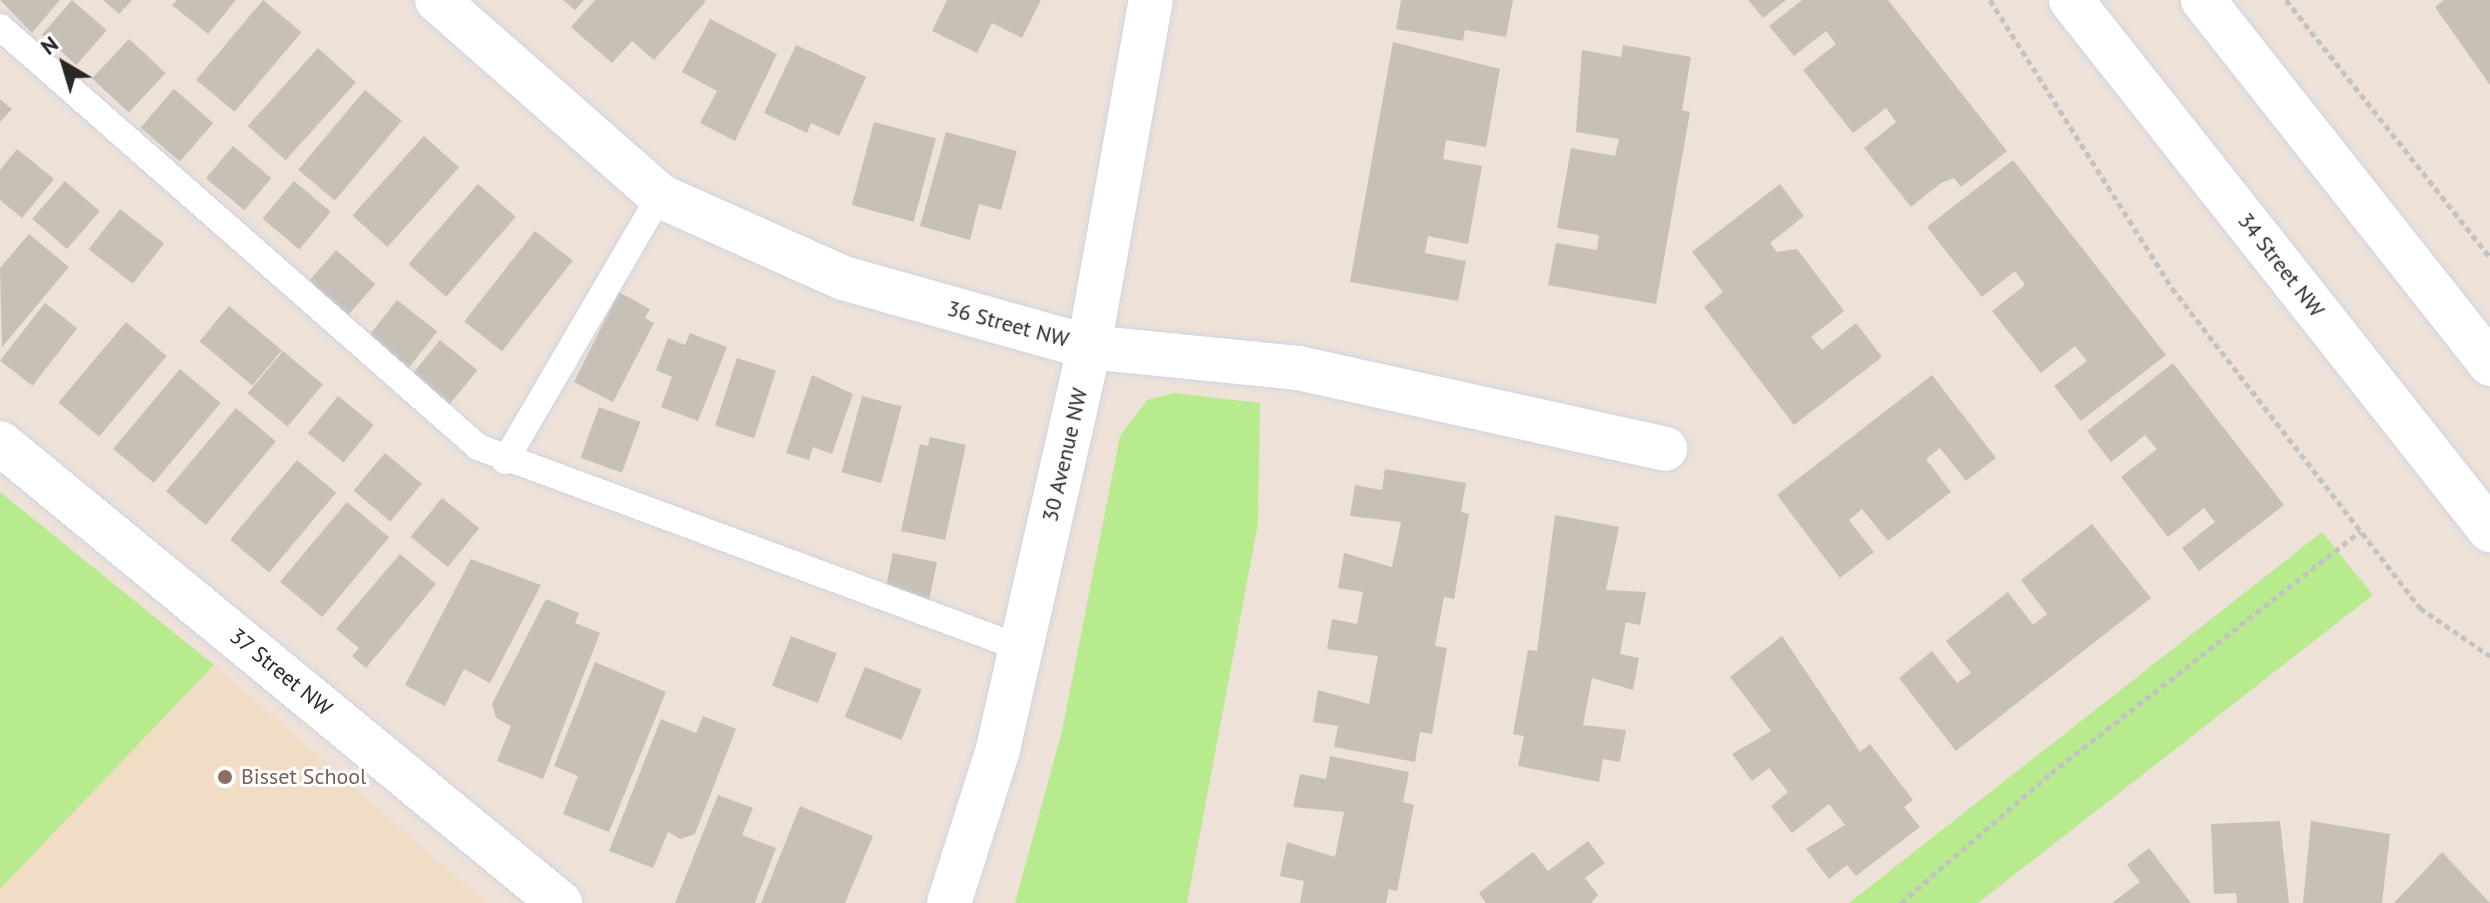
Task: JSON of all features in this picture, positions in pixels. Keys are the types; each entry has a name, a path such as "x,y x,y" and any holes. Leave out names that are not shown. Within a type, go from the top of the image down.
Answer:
{"street":[{"name":"36 Street NW","path":"437,0 660,196 843,278 1089,347 1298,368 1665,449"},
{"name":"30 Avenue NW","path":"949,903 1021,648 1089,347 1151,0"},
{"name":"34 Street NW","path":"2071,0 2490,530"},
{"path":"2203,0 2490,364"},
{"name":"37 Street NW","path":"0,443 560,903"}],"lane":[{"path":"0,27 478,447 505,461 1021,648"},
{"path":"505,461 660,196"}],"path":[{"path":"1990,0 2172,288 2438,625 2490,656"},
{"path":"2286,0 2490,257"},
{"path":"1901,903 2051,773 2361,531"}],"shaded area":[{"name":"Bisset School","path":"214,665 486,903 0,903 0,889"}],"green space":[{"path":"1174,393 1260,403 1258,523 1187,903 1015,903 1062,731 1120,436 1147,400"},
{"path":"0,492 214,665 0,889"},
{"path":"2322,532 2373,595 1978,903 1849,903"}],"building":[{"path":"0,0 60,0 32,33"},
{"path":"72,0 107,30 77,65 42,35"},
{"path":"103,0 132,0 119,14"},
{"path":"177,0 236,0 208,34 172,5"},
{"path":"263,0 301,32 234,112 196,80"},
{"path":"563,0 584,0 575,10"},
{"path":"595,0 706,1 654,60 632,41 612,63 571,27"},
{"path":"947,0 1041,0 1022,38 992,23 977,53 932,31"},
{"path":"1401,0 1513,0 1506,37 1465,30 1463,41 1396,29"},
{"path":"1748,0 1786,0 1763,18"},
{"path":"1802,0 1888,0 2007,151 1961,187 1954,178 1941,183 1911,207 1864,148 1896,122 1886,108 1853,133 1803,70 1836,44 1826,31 1794,56 1769,26"},
{"path":"2444,0 2490,0 2490,85 2435,7"},
{"path":"710,19 777,54 735,141 700,123 717,91 682,72"},
{"path":"129,39 166,73 129,113 92,78"},
{"path":"1393,42 1500,69 1486,147 1446,140 1443,159 1482,166 1468,244 1428,236 1425,253 1466,261 1458,301 1350,282"},
{"path":"796,45 866,77 839,136 811,123 807,133 764,113"},
{"path":"1623,45 1691,57 1682,110 1690,112 1656,304 1548,285 1556,243 1597,250 1599,235 1557,228 1571,148 1615,156 1619,139 1576,132 1582,50 1621,57"},
{"path":"318,48 356,82 286,160 248,126"},
{"path":"174,89 213,123 180,162 141,127"},
{"path":"365,90 402,121 335,201 298,170"},
{"path":"0,99 12,109 0,122"},
{"path":"874,122 936,139 914,222 852,205"},
{"path":"946,132 1017,151 1001,210 979,204 970,240 920,226"},
{"path":"424,136 459,167 387,247 352,216"},
{"path":"233,146 271,178 244,210 206,178"},
{"path":"17,149 54,179 22,218 0,200 0,170"},
{"path":"2013,160 2166,355 2081,421 2054,386 2087,361 2075,346 2041,373 1992,311 2025,285 2015,271 1982,297 1927,227"},
{"path":"65,181 100,211 67,249 32,219"},
{"path":"294,181 331,212 299,249 263,219"},
{"path":"478,184 516,217 446,297 408,264"},
{"path":"1780,184 1804,216 1770,243 1777,252 1797,249 1844,311 1811,337 1822,350 1856,323 1882,357 1794,425 1704,307 1723,292 1692,252"},
{"path":"120,209 164,243 133,284 89,249"},
{"path":"535,231 573,261 502,351 464,322"},
{"path":"29,234 69,267 2,347 0,268"},
{"path":"336,250 375,284 342,322 303,288"},
{"path":"619,292 650,309 645,318 654,323 613,402 574,382"},
{"path":"397,300 437,331 406,372 366,340"},
{"path":"45,303 77,328 32,386 0,361"},
{"path":"229,306 282,350 252,386 199,341"},
{"path":"126,322 167,356 99,437 59,402"},
{"path":"690,333 727,347 698,421 661,407 672,377 656,370 668,338 685,345"},
{"path":"440,340 477,370 445,410 408,380"},
{"path":"283,351 323,384 287,427 248,393"},
{"path":"737,358 776,371 754,438 715,426"},
{"path":"2173,363 2284,505 2199,571 2182,548 2215,522 2204,508 2168,537 2121,477 2157,449 2145,435 2111,462 2087,431"},
{"path":"180,369 221,403 154,483 113,449"},
{"path":"812,375 853,394 832,454 813,447 809,460 786,453"},
{"path":"1932,375 1996,458 1966,481 1940,448 1926,459 1951,492 1888,541 1862,509 1849,520 1874,552 1840,578 1777,495"},
{"path":"338,396 374,425 344,462 308,433"},
{"path":"862,396 902,407 881,483 842,472"},
{"path":"599,407 640,422 622,473 581,458"},
{"path":"236,408 276,441 206,525 166,491"},
{"path":"930,437 966,445 945,540 901,531 920,444 928,446"},
{"path":"385,453 422,484 390,521 354,491"},
{"path":"297,460 336,493 269,572 230,540"},
{"path":"1385,469 1466,483 1461,512 1469,514 1454,599 1444,597 1435,646 1447,648 1432,734 1420,732 1415,762 1334,747 1338,726 1313,722 1318,690 1369,704 1378,656 1327,649 1332,619 1357,624 1363,592 1338,588 1344,553 1392,567 1401,522 1350,516 1355,485 1382,490"},
{"path":"442,498 479,528 448,567 411,537"},
{"path":"347,502 389,537 322,617 280,582"},
{"path":"1555,515 1619,527 1606,590 1646,592 1640,625 1626,622 1620,654 1639,658 1633,690 1592,678 1583,725 1626,730 1620,762 1603,759 1599,782 1518,766 1524,736 1513,734 1528,650 1537,651"},
{"path":"2092,524 2151,598 1956,751 1899,678 1932,651 1957,683 1971,673 1946,641 2008,592 2033,625 2047,614 2021,580"},
{"path":"893,553 937,562 928,605 884,596"},
{"path":"400,554 436,584 366,668 352,656 359,648 336,629"},
{"path":"471,559 541,585 490,683 464,669 445,706 405,685"},
{"path":"546,599 579,613 575,623 600,633 543,779 497,761 511,726 496,718 492,704"},
{"path":"791,636 837,654 818,703 772,685"},
{"path":"1782,636 1860,752 1870,744 1913,800 1904,807 1920,827 1856,876 1847,865 1829,879 1806,849 1845,825 1829,804 1792,833 1771,806 1788,792 1769,768 1752,781 1732,754 1771,731 1730,677"},
{"path":"595,662 666,692 609,832 563,814 578,776 554,766"},
{"path":"865,667 922,690 901,740 845,717"},
{"path":"703,716 736,729 695,834 680,839 668,832 653,868 609,851 661,719 696,733"},
{"path":"1330,756 1409,772 1403,802 1414,805 1397,891 1389,889 1386,903 1300,903 1304,881 1280,876 1287,842 1335,857 1344,812 1293,807 1300,774 1326,779"},
{"path":"718,795 753,808 742,835 776,848 755,903 675,903"},
{"path":"800,806 873,836 845,903 761,903"},
{"path":"2280,821 2289,903 2237,903 2236,893 2214,894 2211,824"},
{"path":"2311,821 2390,834 2382,903 2303,903"},
{"path":"1588,841 1605,863 1585,878 1598,895 1591,903 1486,903 1479,893 1533,852 1548,871"},
{"path":"2149,848 2191,903 2112,903 2140,882 2127,865"},
{"path":"2442,852 2490,903 2394,903"}],"place":[{"name":"Bisset School","path":"225,777"}]}
